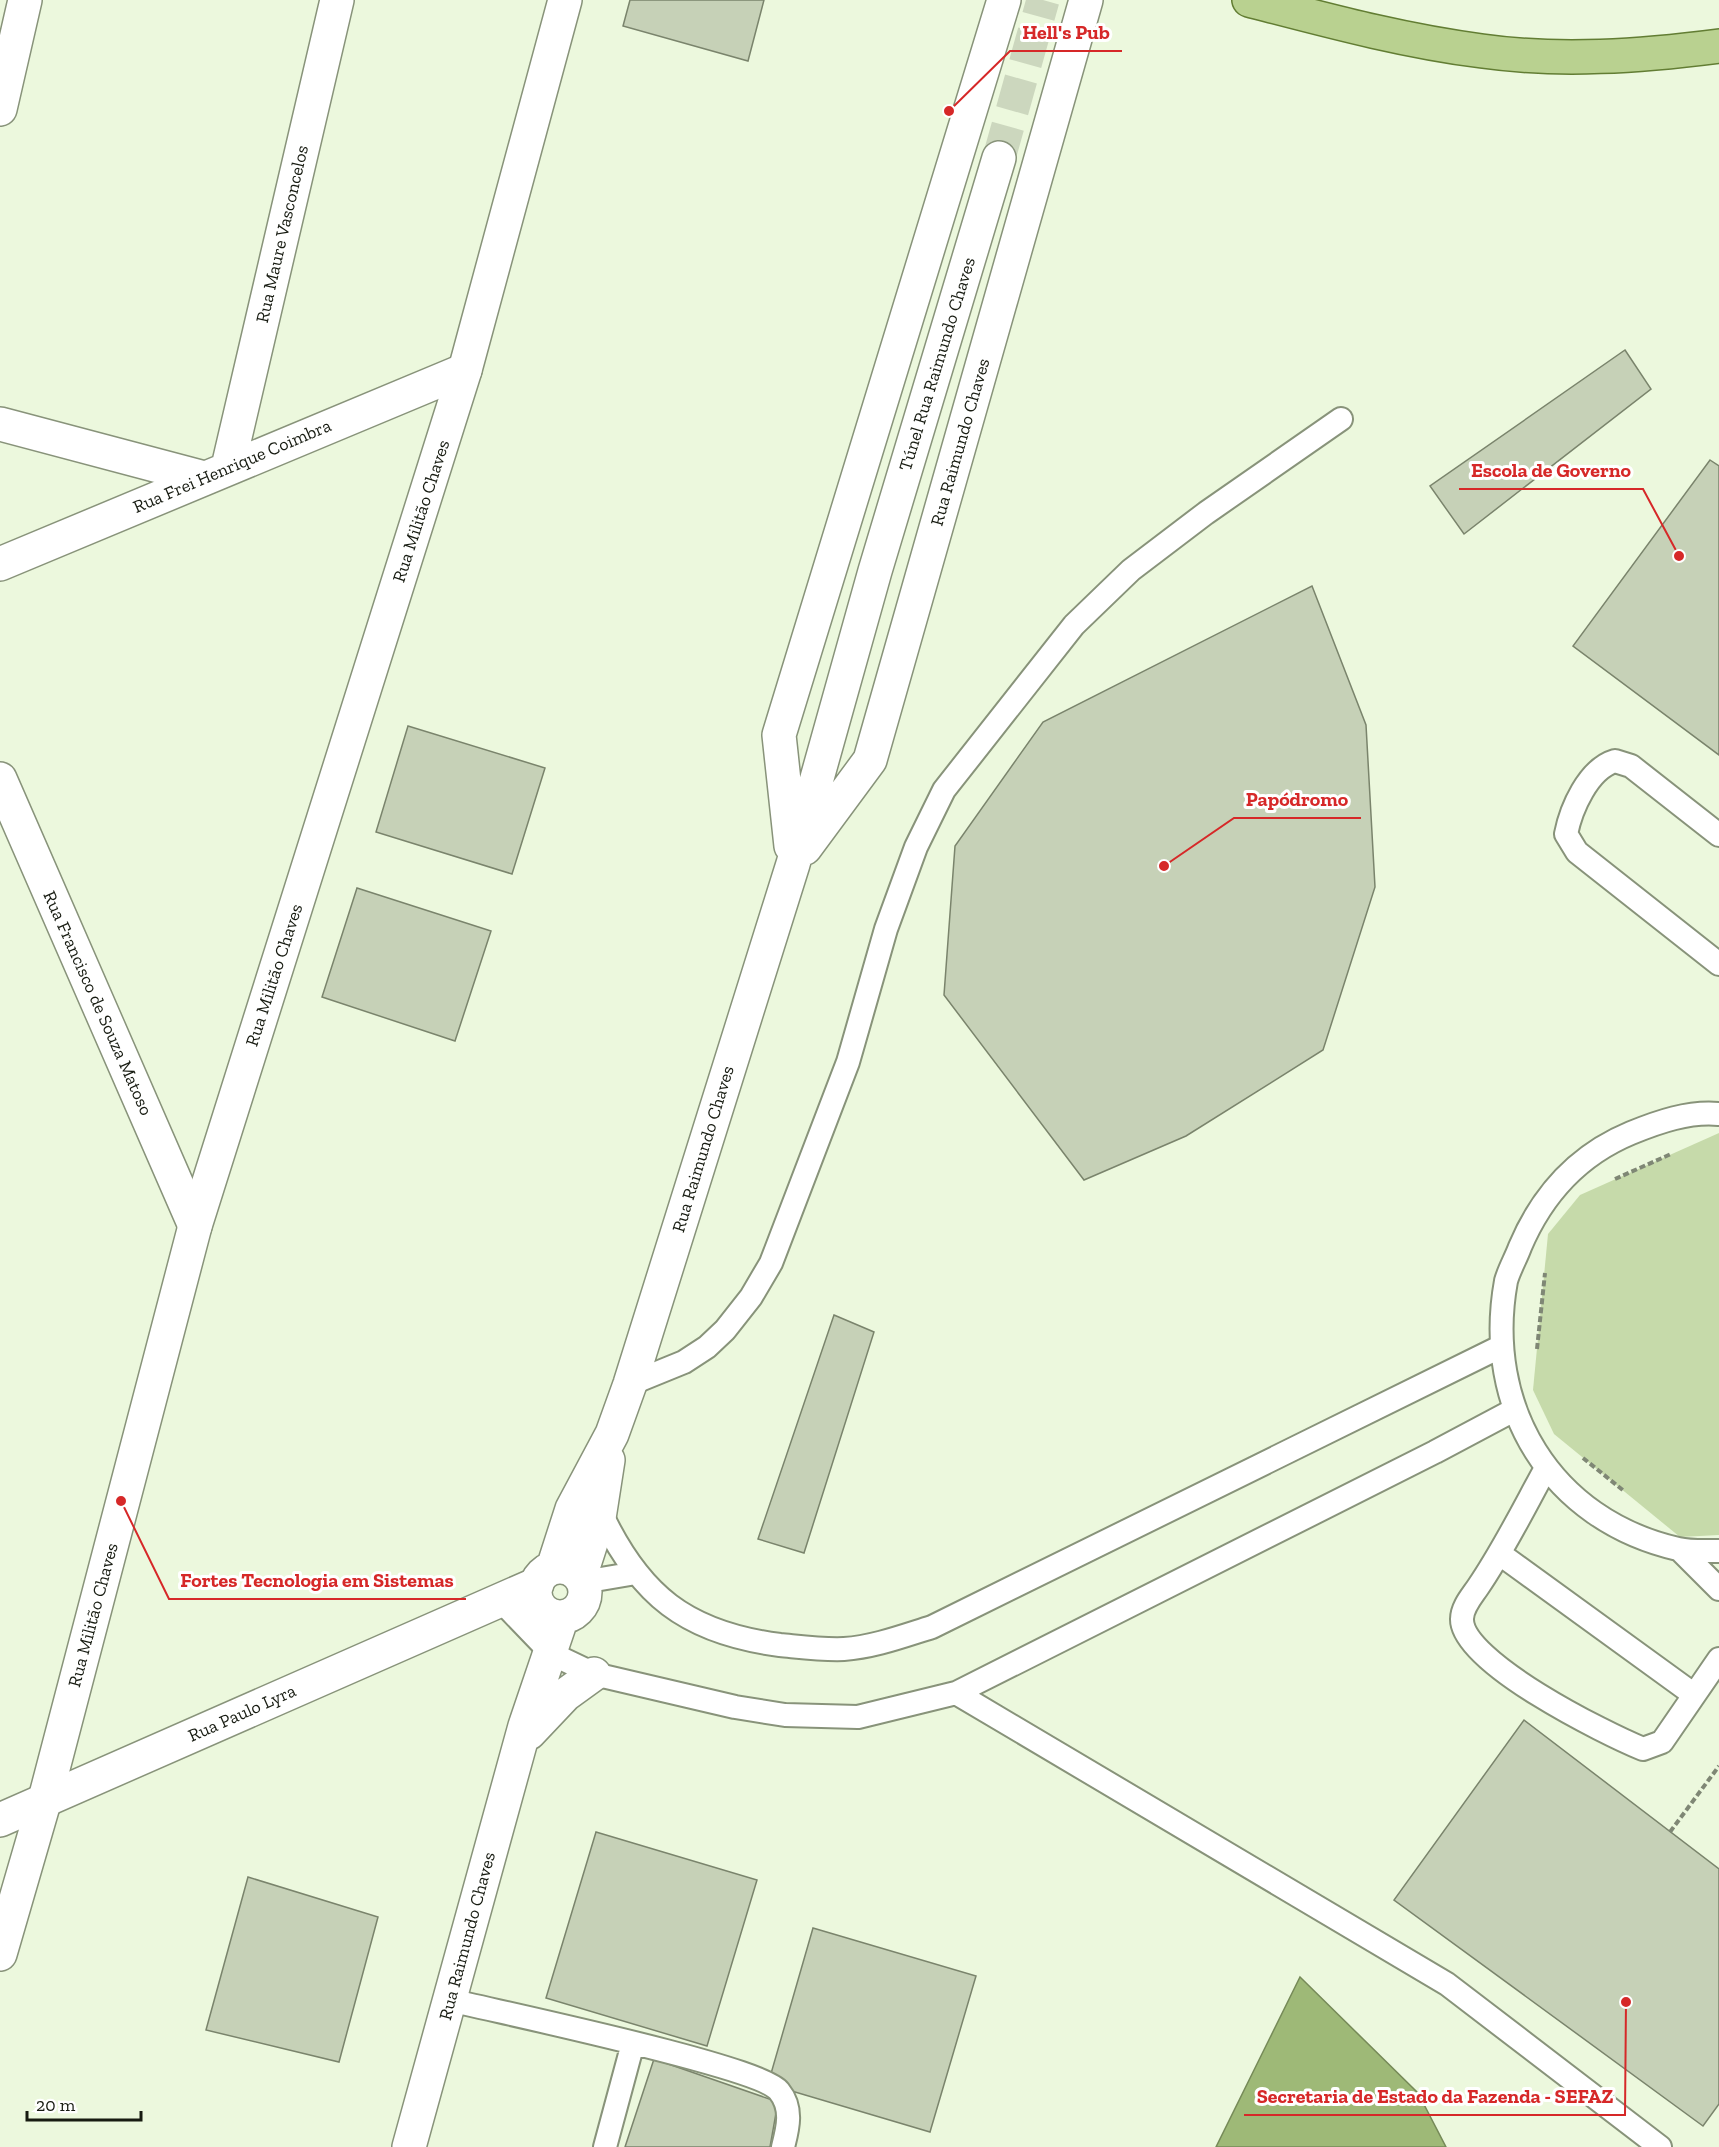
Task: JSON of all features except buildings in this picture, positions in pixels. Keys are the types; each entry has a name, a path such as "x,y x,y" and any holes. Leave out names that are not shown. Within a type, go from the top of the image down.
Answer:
{"main road":[{"path":"1249,0 1370,31 1482,51 1572,57 1663,53 1719,46"}],"street":[{"path":"0,108 25,0"},
{"name":"Rua Maure Vasconcelos","path":"216,472 337,0"},
{"name":"Rua Militão Chaves","path":"0,1954 45,1799 195,1226 465,370 565,0"},
{"name":"Rua Raimundo Chaves","path":"793,864 779,735 1004,0"},
{"name":"Rua Raimundo Chaves","path":"793,864 870,760 1086,0"},
{"name":"Túnel Rua Raimundo Chaves","path":"875,571 999,158"},
{"name":"Rua Frei Henrique Coimbra","path":"0,564 465,370"},
{"path":"0,424 216,472"},
{"name":"Rua Raimundo Chaves","path":"410,2147 524,1733 554,1604 572,1509 612,1434 630,1384 793,864 875,571"},
{"name":"Rua Francisco de Souza Matoso","path":"0,779 195,1226"},
{"name":"Rua Raimundo Chaves","path":"554,1604 600,1511 612,1434"},
{"name":"Rua Paulo Lyra","path":"0,1820 494,1605 554,1604"},
{"path":"524,1733 565,1695 594,1674"}],"lane":[{"path":"630,1384 684,1362 707,1347 725,1330 751,1297 771,1263 848,1062 886,929 916,847 944,790 1074,625 1131,570 1206,513 1341,419"},
{"path":"1719,835 1631,766 1615,760 1600,770 1580,793 1570,813 1566,834 1577,852 1719,964"},
{"path":"1719,1114 1661,1121 1611,1142 1567,1174 1533,1216 1507,1279 1500,1347 1514,1410 1546,1468 1573,1497 1605,1521 1641,1538 1680,1550 1719,1551"},
{"path":"600,1511 614,1540 636,1573 675,1612 708,1628 751,1641 844,1649 878,1644 932,1627 1500,1347"},
{"path":"554,1604 594,1674 735,1707 795,1716 858,1717 956,1693 1425,1458 1514,1410"},
{"path":"1546,1468 1500,1554 1464,1607 1461,1619 1465,1635 1501,1669 1579,1720 1643,1749 1662,1742 1719,1659"},
{"path":"1680,1550 1719,1589"},
{"path":"1500,1554 1693,1694"},
{"path":"494,1605 554,1604 636,1573"},
{"path":"956,1693 1447,1984 1660,2147"},
{"path":"450,2000 633,2043 756,2078 778,2090 790,2119 783,2147"},
{"path":"605,2147 633,2043"}],"path":[{"path":"1612,1181 1676,1152"},
{"path":"1536,1356 1545,1268"},
{"path":"1581,1456 1626,1493"},
{"path":"1670,1832 1719,1767"}],"shaded area":[{"path":"1719,1133 1719,1535 1680,1537 1554,1434 1533,1390 1548,1234 1580,1195"},
{"path":"1300,1977 1418,2093 1446,2147 1216,2147"}],"tunnel":[{"path":"999,158 1043,0"}],"place":[{"name":"Hell's Pub","path":"949,111"},
{"name":"Escola de Governo","path":"1679,556"},
{"name":"Papódromo","path":"1164,866"},
{"name":"Fortes Tecnologia em Sistemas","path":"121,1501"},
{"name":"Secretaria de Estado da Fazenda - SEFAZ","path":"1626,2002"}]}
